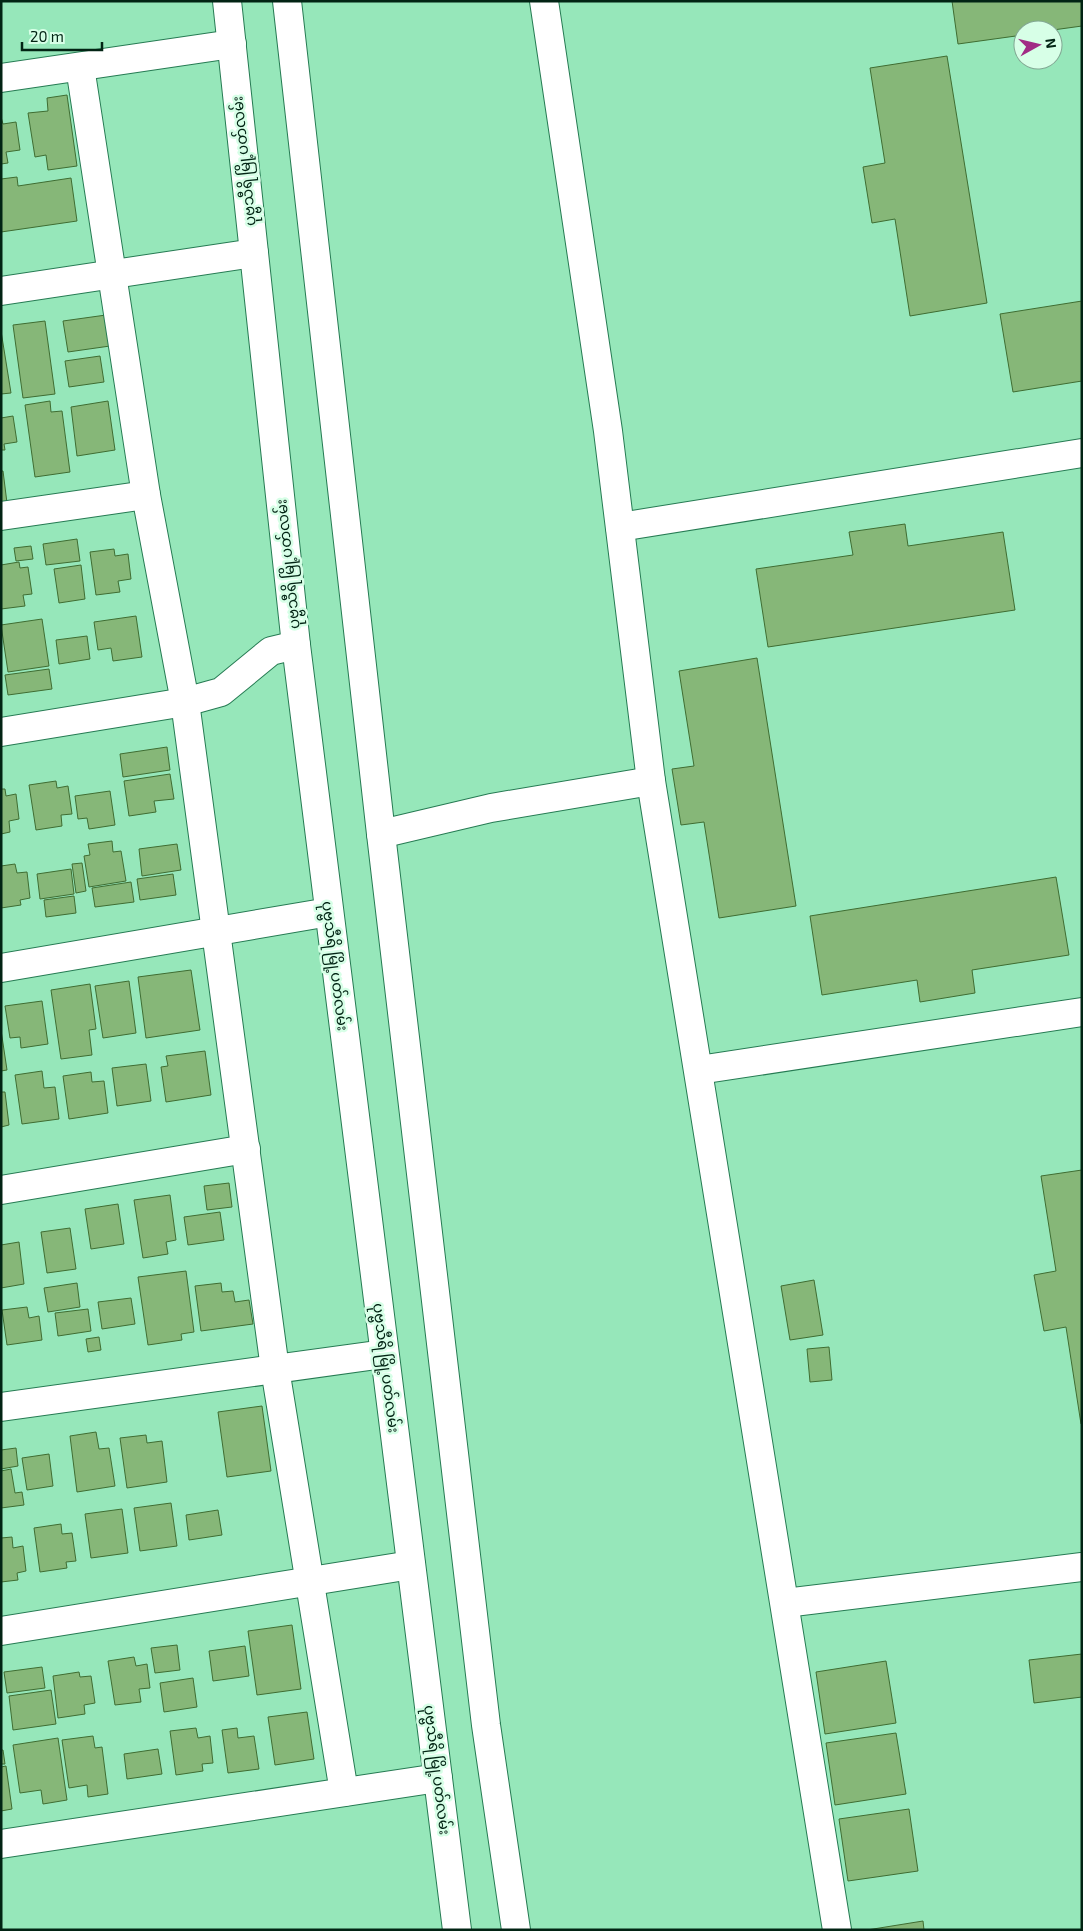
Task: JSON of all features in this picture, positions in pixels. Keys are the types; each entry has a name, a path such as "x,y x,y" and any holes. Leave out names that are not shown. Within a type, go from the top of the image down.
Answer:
{"street":[{"name":"ပုဗ္ဗသီရိ မြို့ပတ်လမ်း","path":"227,1 296,645 457,1930"},
{"path":"287,1 380,834 486,1725 516,1930"},
{"path":"544,1 607,422 651,781 837,1930"},
{"path":"1,78 232,44"},
{"path":"80,67 146,495 185,702 276,1369 344,1792"},
{"path":"1,291 254,253"},
{"path":"620,527 1082,453"},
{"path":"1,516 146,495"},
{"path":"1,732 185,702 221,692 271,651 296,645"},
{"path":"380,834 491,808 651,781"},
{"path":"1,968 328,912"},
{"path":"699,1070 1082,1012"},
{"path":"1,1190 246,1149"},
{"path":"1,1407 384,1354"},
{"path":"1,1631 411,1565"},
{"path":"785,1603 1082,1567"},
{"path":"1,1844 438,1778"}],"building":[{"path":"952,1 1082,1 1082,26 1063,29 1063,20 1013,20 1013,36 958,44"},
{"path":"947,56 987,303 910,316 895,219 872,223 863,167 885,163 870,68"},
{"path":"67,95 77,166 48,170 46,155 35,157 28,113 48,111 47,98"},
{"path":"1,117 3,124 16,122 20,150 6,152 8,163 1,164"},
{"path":"17,177 18,186 71,178 77,221 1,232 1,179"},
{"path":"1082,301 1082,381 1013,392 1000,314"},
{"path":"106,315 110,346 68,352 63,321"},
{"path":"45,321 55,394 23,398 13,325"},
{"path":"1,331 11,393 1,394"},
{"path":"100,356 104,382 69,387 65,361"},
{"path":"50,401 51,412 62,411 70,472 35,477 25,405"},
{"path":"108,401 115,450 77,456 71,407"},
{"path":"13,416 17,442 4,444 5,450 1,450 1,418"},
{"path":"1,471 3,471 7,503 1,504"},
{"path":"905,524 908,546 1003,532 1015,610 768,647 756,569 853,555 849,532"},
{"path":"77,539 80,561 46,565 43,544"},
{"path":"31,546 33,559 16,561 14,548"},
{"path":"114,549 115,556 128,554 131,579 118,581 120,592 96,595 90,552"},
{"path":"19,562 20,568 28,567 32,594 23,595 25,606 1,609 1,565"},
{"path":"81,565 85,599 59,603 54,569"},
{"path":"136,616 142,657 113,661 111,648 98,650 94,622"},
{"path":"42,619 49,666 8,672 1,625"},
{"path":"87,636 90,659 59,664 56,640"},
{"path":"757,658 796,906 719,918 704,822 681,825 672,769 694,766 679,671"},
{"path":"49,669 52,689 8,695 5,675"},
{"path":"167,747 170,770 123,777 120,754"},
{"path":"170,774 174,799 154,801 156,812 129,816 124,781"},
{"path":"56,781 57,788 68,786 72,814 61,815 62,826 36,830 29,785"},
{"path":"1,789 5,789 6,796 16,794 19,819 9,821 10,832 1,834"},
{"path":"110,791 115,825 89,829 87,818 78,819 75,796"},
{"path":"112,841 113,852 121,851 126,881 89,887 84,856 90,855 88,844"},
{"path":"177,844 181,870 142,876 139,849"},
{"path":"82,863 86,891 76,893 72,864"},
{"path":"15,864 17,873 27,872 30,898 20,900 21,905 1,908 1,866"},
{"path":"71,869 74,894 40,899 37,874"},
{"path":"173,874 176,895 140,900 137,879"},
{"path":"1056,877 1069,955 972,970 975,993 920,1002 917,980 822,995 810,916"},
{"path":"131,882 134,902 95,907 92,888"},
{"path":"74,896 76,913 46,917 44,900"},
{"path":"191,970 200,1030 146,1038 138,977"},
{"path":"129,981 136,1033 103,1038 95,986"},
{"path":"90,984 96,1029 89,1030 92,1055 61,1059 51,990"},
{"path":"42,1001 48,1044 21,1048 20,1037 10,1038 5,1006"},
{"path":"1,1030 7,1070 1,1071"},
{"path":"205,1051 211,1095 166,1102 161,1067 168,1066 166,1056"},
{"path":"146,1064 151,1101 117,1106 112,1068"},
{"path":"42,1071 44,1088 55,1087 59,1119 22,1124 15,1075"},
{"path":"91,1072 92,1082 104,1081 108,1113 69,1119 63,1076"},
{"path":"1,1092 5,1092 9,1125 1,1127"},
{"path":"1082,1170 1081,1424 1066,1327 1044,1331 1034,1275 1056,1271 1041,1176"},
{"path":"229,1183 232,1207 207,1210 204,1186"},
{"path":"170,1195 176,1240 166,1242 168,1254 143,1258 134,1200"},
{"path":"118,1204 124,1244 91,1249 85,1209"},
{"path":"220,1212 224,1240 188,1245 184,1217"},
{"path":"70,1228 76,1269 47,1273 41,1232"},
{"path":"19,1242 24,1284 1,1288 1,1245"},
{"path":"186,1271 194,1332 181,1334 182,1340 148,1345 138,1277"},
{"path":"814,1280 823,1335 790,1340 781,1286"},
{"path":"77,1283 80,1307 48,1312 44,1288"},
{"path":"221,1283 222,1292 233,1291 235,1302 249,1300 253,1324 201,1331 195,1286"},
{"path":"131,1298 135,1324 102,1329 98,1302"},
{"path":"27,1307 29,1318 39,1316 42,1340 7,1345 2,1310"},
{"path":"88,1309 91,1331 58,1336 55,1313"},
{"path":"99,1337 101,1350 88,1352 86,1339"},
{"path":"829,1347 832,1380 810,1382 807,1349"},
{"path":"262,1406 271,1471 227,1477 218,1412"},
{"path":"96,1432 99,1449 109,1448 115,1486 77,1492 70,1436"},
{"path":"146,1435 147,1443 162,1441 167,1482 127,1488 120,1438"},
{"path":"16,1448 18,1466 1,1469 1,1450"},
{"path":"49,1454 53,1486 27,1490 22,1458"},
{"path":"11,1469 15,1493 22,1492 24,1505 1,1508 1,1471"},
{"path":"171,1503 177,1546 140,1551 134,1508"},
{"path":"122,1509 128,1553 91,1558 85,1514"},
{"path":"218,1510 222,1535 189,1540 186,1515"},
{"path":"61,1524 62,1534 72,1533 76,1561 66,1562 67,1568 40,1572 34,1528"},
{"path":"12,1537 13,1548 23,1546 26,1571 17,1573 18,1580 1,1582 1,1538"},
{"path":"292,1625 301,1689 257,1695 248,1631"},
{"path":"177,1645 180,1670 155,1673 151,1648"},
{"path":"245,1646 249,1676 213,1681 209,1651"},
{"path":"1082,1654 1082,1697 1034,1703 1029,1660"},
{"path":"134,1657 136,1666 147,1664 150,1688 139,1689 141,1702 115,1705 108,1661"},
{"path":"886,1661 896,1723 825,1734 816,1672"},
{"path":"42,1667 45,1688 7,1693 4,1672"},
{"path":"79,1672 80,1677 91,1676 95,1703 84,1705 85,1714 58,1718 53,1676"},
{"path":"193,1678 197,1707 164,1712 160,1683"},
{"path":"51,1690 56,1724 13,1730 9,1696"},
{"path":"307,1712 314,1759 275,1765 268,1717"},
{"path":"196,1728 198,1738 210,1736 213,1763 202,1764 203,1771 176,1775 170,1731"},
{"path":"237,1728 238,1738 254,1736 259,1769 228,1773 222,1730"},
{"path":"896,1733 906,1794 835,1805 826,1743"},
{"path":"93,1736 95,1748 102,1747 108,1794 88,1797 87,1785 69,1788 62,1740"},
{"path":"58,1738 67,1800 43,1804 41,1790 20,1793 13,1745"},
{"path":"158,1749 162,1774 127,1779 124,1754"},
{"path":"1,1750 3,1750 5,1764 1,1764"},
{"path":"6,1766 12,1809 1,1811 1,1767"},
{"path":"909,1809 918,1871 848,1881 839,1819"},
{"path":"923,1921 924,1930 867,1930"}]}
